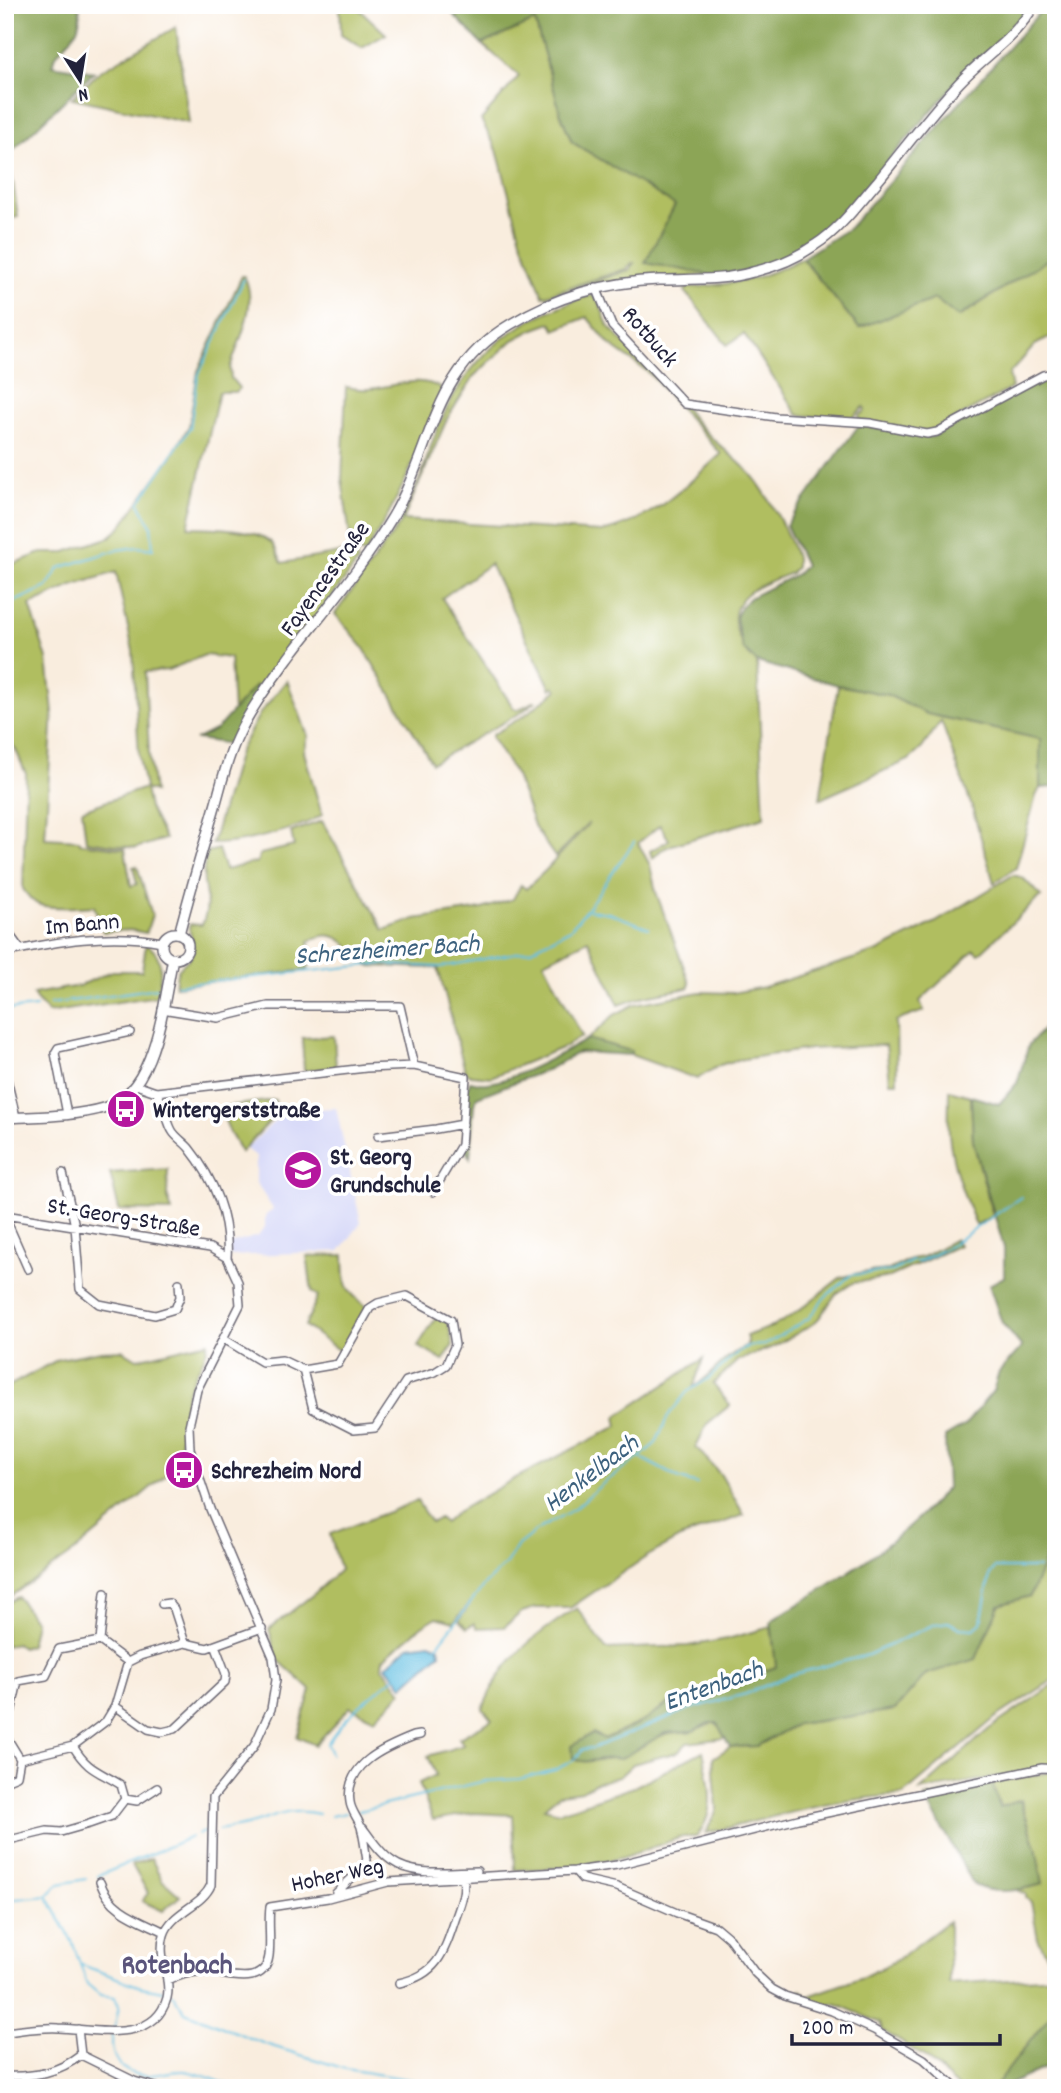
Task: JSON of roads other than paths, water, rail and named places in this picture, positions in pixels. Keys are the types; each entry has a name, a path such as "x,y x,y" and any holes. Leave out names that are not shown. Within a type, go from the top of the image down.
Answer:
{"street":[{"name":"Fayencestraße","path":"10,1118 104,1108 125,1097 136,1085 152,1053 173,958 181,957 187,950 185,939 179,934 236,739 263,692 361,564 393,516 415,470 431,423 447,388 464,364 507,326 544,305 568,296 596,287 628,282 752,273 781,263 815,245 847,218 959,83 1016,30 1034,5"},
{"name":"Rotbuck","path":"596,287 612,326 685,404 776,417 870,423 927,434 937,432 1043,375 1056,373"},
{"path":"5,928 20,949"},
{"path":"173,958 164,953 162,942 167,935 179,934"},
{"name":"Im Bann","path":"5,953 72,939 110,937 162,942"},
{"path":"162,1009 218,1018 268,1006 400,1006 414,1066"},
{"path":"67,1114 55,1053 58,1048 130,1032"},
{"path":"136,1085 156,1092 319,1073 414,1066 466,1077 461,1145 433,1192"},
{"path":"5,1072 10,1118"},
{"path":"156,1092 165,1104 172,1131 199,1162 217,1194 229,1237 227,1258"},
{"path":"378,1136 463,1124"},
{"path":"63,1174 75,1226 80,1289 99,1304 155,1315 175,1309 180,1297 179,1283"},
{"name":"St.-Georg-Straße","path":"5,1216 210,1248 227,1258 239,1283 240,1305 197,1390 189,1426 190,1448 210,1509 273,1657 276,1680 271,1709 254,1746 214,1797 211,1885 207,1895 180,1914 165,1932"},
{"name":"St.-Georg-Straße","path":"5,1216 28,1269"},
{"path":"224,1339 262,1363 282,1360 303,1370 338,1364 370,1308 378,1303 407,1296 451,1320 455,1345 446,1365 435,1372 406,1381 375,1428 354,1430 313,1409 303,1370"},
{"path":"100,1641 105,1593"},
{"path":"162,1604 169,1604 174,1609 185,1643"},
{"path":"20,1759 74,1746 106,1721 115,1706 128,1662 139,1656 185,1643 207,1647 261,1628"},
{"path":"5,1781 17,1776 20,1759 6,1736 18,1681 46,1676 59,1648 100,1641 128,1662"},
{"path":"115,1706 148,1729 162,1732 175,1728 225,1682 226,1674 215,1645"},
{"path":"367,1860 361,1826 349,1800 355,1777 370,1758 396,1743 420,1735"},
{"path":"74,1746 94,1772 121,1785 125,1799"},
{"name":"Hoher Weg","path":"168,1984 197,1972 235,1978 256,1974 262,1970 269,1956 270,1907 328,1898 387,1882 575,1871 617,1865 798,1819 1042,1768 1056,1769"},
{"path":"125,1799 137,1801 157,1788"},
{"path":"5,1841 47,1831 61,1832 112,1816 125,1799"},
{"path":"361,1826 392,1861 408,1869 440,1872 483,1871 488,1875"},
{"path":"328,1898 344,1886 379,1847"},
{"path":"575,1871 582,1879 617,1887 716,1927 729,1938 755,1973 772,1989 832,2011 884,2035 924,2059 956,2088"},
{"path":"399,1983 413,1980 437,1963 445,1949 465,1891 463,1877"},
{"path":"5,2032 57,2028 97,2032 133,2029 152,2023 162,2012 168,1984 162,1954 165,1932 114,1906 100,1882"},
{"path":"78,2029 81,2055"},
{"path":"5,2076 29,2077 46,2074 81,2055"},
{"path":"81,2055 134,2081 159,2088"}],"water":[{"path":"430,1643 439,1647 440,1653 403,1686 386,1666 409,1646"}],"waterway":[{"path":"5,606 47,587 59,568 116,550 138,547 153,549 151,525 139,503 190,428 198,376 244,279"},
{"name":"Schrezheimer Bach","path":"177,985 378,964 441,967 531,950 570,929 634,842"},
{"path":"589,910 609,913 649,928"},
{"name":"Schrezheimer Bach","path":"50,1004 157,988"},
{"name":"Schrezheimer Bach","path":"5,1010 36,1007"},
{"name":"Henkelbach","path":"437,1646 486,1583 506,1564 518,1545 537,1530 574,1509 656,1443 668,1416 687,1392 708,1379 739,1351 750,1346 765,1345 809,1318 825,1297 851,1275 893,1271 912,1261 918,1262 948,1247 1021,1197"},
{"path":"641,1458 680,1479 697,1484"},
{"name":"Entenbach","path":"1051,1566 1056,1565"},
{"name":"Entenbach","path":"359,1811 485,1781 519,1779 555,1770 574,1760 583,1749 593,1748 689,1709 746,1694 790,1675 868,1655 935,1624 948,1622 960,1628 974,1629 981,1623 990,1574 995,1568 1038,1568"},
{"name":"Henkelbach","path":"331,1754 327,1744 341,1725 395,1677"},
{"name":"Entenbach","path":"218,1830 247,1825 290,1812 319,1814"},
{"name":"Entenbach","path":"331,1816 346,1813"},
{"name":"Entenbach","path":"197,1834 205,1832"},
{"name":"Entenbach","path":"98,1876 191,1837"},
{"name":"Entenbach","path":"47,1896 59,1884 86,1879"},
{"name":"Rotenbach","path":"5,1900 47,1896 72,1941 87,1984 100,1995 115,1997 119,2006 114,2030"},
{"path":"82,1965 141,1987 164,1991"},
{"path":"169,1993 173,1994 185,2012 265,2044 346,2069 462,2088"},
{"name":"Rotenbach","path":"113,2035 114,2056 126,2070 145,2075 184,2071 236,2088"}],"place":[{"name":"Wintergerststraße","path":"126,1109"},
{"name":"St. Georg Grundschule","path":"303,1170"},
{"name":"Schrezheim Nord","path":"184,1470"}],"district":[{"name":"Rotenbach","path":"177,1963"}]}
